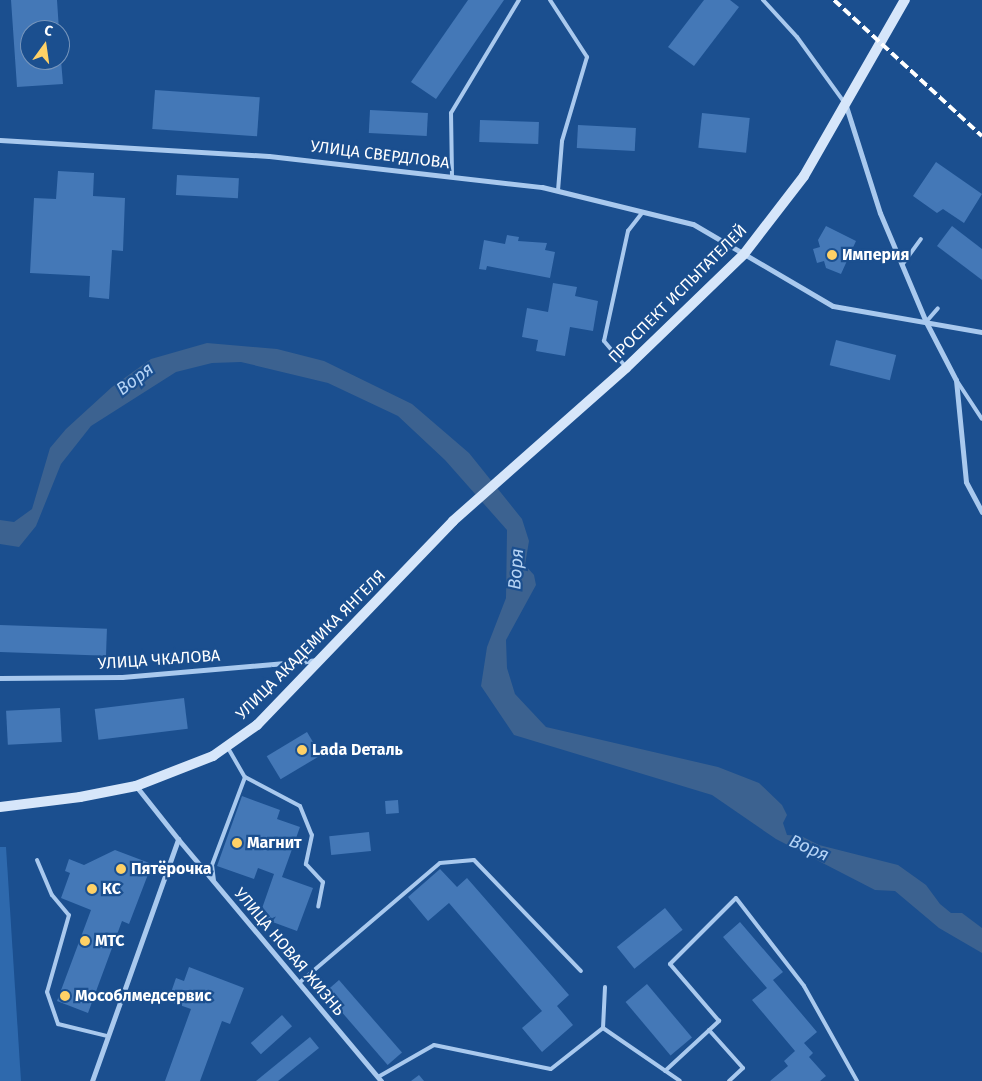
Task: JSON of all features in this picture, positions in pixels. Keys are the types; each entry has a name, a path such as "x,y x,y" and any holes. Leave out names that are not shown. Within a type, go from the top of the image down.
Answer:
{"main road":[{"name":"ПРОСПЕКТ ИСПЫТАТЕЛЕЙ","path":"453,521 626,368 744,254 804,176 905,0"},
{"name":"УЛИЦА АКАДЕМИКА ЯНГЕЛЯ","path":"0,807 80,797 136,786 212,756 257,725 453,521"}],"street":[{"path":"845,103 880,213 926,322 956,380 966,482 982,512"},
{"name":"УЛИЦА СВЕРДЛОВА","path":"0,140 269,156 452,176 558,191 692,224 833,306 982,332"},
{"name":"УЛИЦА ЧКАЛОВА","path":"0,678 122,677 320,660"},
{"name":"УЛИЦА НОВАЯ ЖИЗНЬ","path":"136,786 214,883 380,1079"},
{"path":"92,1081 178,839"}],"lane":[{"path":"452,176 451,113 519,0"},
{"path":"550,0 587,57 562,141 558,191"},
{"path":"763,0 797,38 845,103"},
{"path":"626,368 604,341 628,231 643,212"},
{"path":"902,266 921,239"},
{"path":"926,322 938,308"},
{"path":"956,380 982,419"},
{"path":"226,746 245,777 300,806 312,835 306,864 323,882 318,907"},
{"path":"214,883 212,865 245,777"},
{"path":"37,860 52,895 69,915 47,992 58,1024 107,1036"},
{"path":"299,983 440,863 474,860 581,971"},
{"path":"665,1071 719,1021 670,964 736,898 804,986 857,1081"},
{"path":"380,1079 434,1045 552,1069 603,1028 606,987"},
{"path":"603,1028 680,1081"},
{"path":"709,1030 743,1068 729,1081"}],"shaded area":[{"path":"0,847 6,847 21,1081 0,1081"}],"water":[{"name":"Воря","path":"207,343 277,349 324,361 412,404 469,453 522,519 529,541 525,565 534,575 536,585 506,640 507,668 515,694 546,727 718,767 759,783 782,805 787,815 783,823 787,835 801,836 819,845 898,865 926,885 940,904 951,913 962,913 982,928 982,953 939,928 895,891 875,890 776,839 712,795 514,735 481,686 487,647 506,598 507,530 445,460 398,416 328,383 241,362 212,363 176,372 91,426 61,464 36,526 19,547 0,544 0,520 14,522 32,509 50,448 66,429 112,387 151,359"}],"building":[{"path":"11,0 57,0 58,20 20,20 20,70 62,70 63,84 17,87"},
{"path":"468,0 504,0 436,99 411,82"},
{"path":"704,0 730,0 739,7 694,66 668,47"},
{"path":"155,90 260,97 257,136 152,129"},
{"path":"370,110 428,113 427,136 369,133"},
{"path":"702,113 750,118 746,153 698,148"},
{"path":"480,120 539,122 538,144 479,142"},
{"path":"578,125 636,128 635,151 577,148"},
{"path":"936,162 982,194 964,223 943,209 937,213 913,196"},
{"path":"58,171 94,173 93,196 125,198 123,251 112,250 109,299 89,297 90,276 30,273 34,198 56,199"},
{"path":"177,175 239,178 238,198 176,195"},
{"name":"Империя","path":"826,226 856,241 841,274 826,268 824,261 817,263 813,249 820,247 818,240"},
{"path":"952,226 982,249 982,280 937,246"},
{"path":"507,235 519,237 518,241 547,243 545,250 555,252 550,278 487,266 486,270 479,269 484,240 505,244"},
{"path":"553,283 577,287 575,296 598,301 593,331 570,327 565,356 536,351 538,340 522,337 527,308 548,312"},
{"path":"836,340 896,355 890,380 830,365"},
{"path":"0,625 107,629 106,656 0,652"},
{"path":"184,698 188,729 98,740 95,709"},
{"path":"60,708 62,742 8,745 6,711"},
{"path":"307,732 321,755 281,779 267,756"},
{"path":"242,796 280,810 277,819 300,827 282,877 313,888 297,931 259,917 274,874 258,868 254,879 217,866"},
{"path":"398,800 399,813 386,814 385,801"},
{"path":"369,832 371,851 331,855 329,836"},
{"path":"115,850 152,864 129,924 122,921 88,1013 57,1001 91,910 61,898 70,873 65,871 69,859 84,865"},
{"path":"440,869 457,887 467,878 569,995 557,1006 573,1025 542,1052 522,1028 542,1011 449,903 428,921 408,897"},
{"path":"665,908 683,930 634,969 617,947"},
{"path":"740,922 783,972 773,980 817,1032 804,1043 813,1053 809,1057 826,1076 820,1081 770,1081 788,1066 784,1061 795,1051 752,1000 767,988 723,937"},
{"path":"189,967 244,988 230,1024 222,1021 200,1081 165,1081 191,1009 168,1001 176,978 184,981"},
{"path":"339,980 402,1052 388,1065 325,992"},
{"path":"647,984 692,1038 671,1056 626,1002"},
{"path":"282,1015 292,1026 261,1054 251,1043"},
{"path":"310,1037 319,1048 278,1081 256,1081"},
{"path":"419,1075 424,1081 411,1081"}],"railway":[{"path":"834,0 982,136"}],"place":[{"name":"Империя","path":"832,255"},
{"name":"Lada Dеталь","path":"302,750"},
{"name":"Магнит","path":"237,843"},
{"name":"Пятёрочка","path":"121,869"},
{"name":"КС","path":"92,889"},
{"name":"МТС","path":"85,941"},
{"name":"Мособлмедсервис","path":"65,996"}]}
